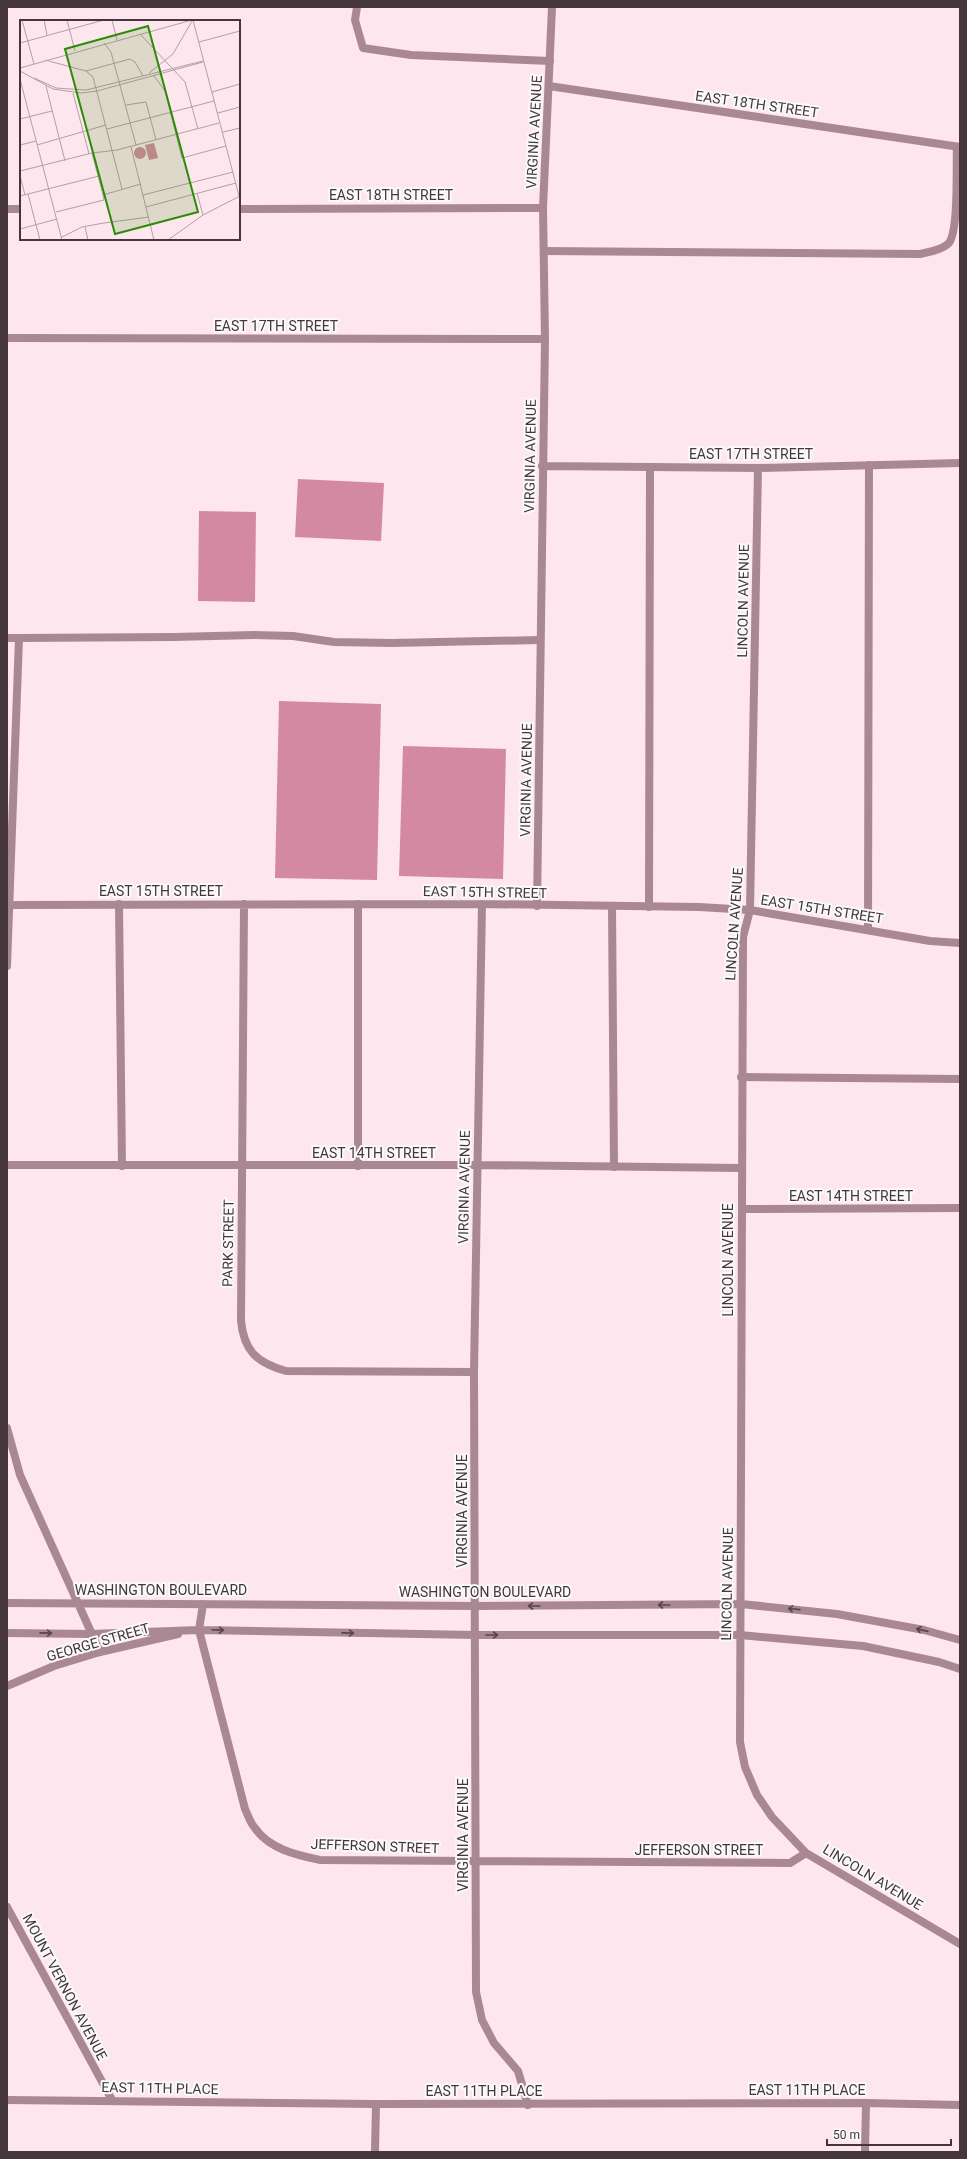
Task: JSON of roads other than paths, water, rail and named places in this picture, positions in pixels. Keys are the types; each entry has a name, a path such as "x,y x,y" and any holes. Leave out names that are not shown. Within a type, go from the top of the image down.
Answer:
{"street":[{"path":"357,7 355,20 363,48 412,55 550,61"},
{"name":"VIRGINIA AVENUE","path":"537,906 542,466 545,339 543,208 552,7"},
{"name":"EAST 18TH STREET","path":"549,86 958,147"},
{"path":"544,251 920,254 937,250 948,243 955,230 958,147"},
{"name":"EAST 18TH STREET","path":"240,209 543,208"},
{"path":"7,209 20,209"},
{"name":"EAST 17TH STREET","path":"7,338 545,339"},
{"name":"EAST 17TH STREET","path":"542,466 758,468 960,463"},
{"path":"868,930 869,465"},
{"path":"649,907 650,467"},
{"name":"LINCOLN AVENUE","path":"758,468 750,910 743,937 741,1078 740,1742 745,1767 757,1795 772,1816 806,1852 960,1944"},
{"path":"7,638 254,635 293,636 334,642 384,643 540,640"},
{"path":"7,966 10,786 18,638"},
{"path":"119,904 122,1166"},
{"name":"PARK STREET","path":"244,904 241,1321 242,1336 246,1346 254,1354 274,1368 286,1371 474,1372"},
{"path":"358,904 358,1166"},
{"name":"VIRGINIA AVENUE","path":"482,904 474,1372 476,1606 476,1992 481,2013 494,2043 518,2071 528,2105"},
{"name":"EAST 15TH STREET","path":"8,905 482,904 750,910 930,940 960,943"},
{"path":"612,906 614,1166"},
{"path":"741,1078 960,1079"},
{"name":"EAST 14TH STREET","path":"7,1165 477,1165 741,1168"},
{"name":"EAST 14TH STREET","path":"742,1209 960,1208"},
{"path":"7,1428 20,1475 90,1634 100,1652"},
{"name":"WASHINGTON BOULEVARD","path":"7,1603 476,1606 741,1604 837,1614 924,1630 960,1640"},
{"name":"JEFFERSON STREET","path":"203,1604 199,1630 245,1809 255,1829 270,1843 296,1855 320,1860 790,1863 806,1852"},
{"path":"7,1633 90,1634 199,1630 476,1635 740,1635 863,1646 939,1662 960,1669"},
{"name":"GEORGE STREET","path":"7,1686 54,1666 100,1652 199,1630"},
{"name":"MOUNT VERNON AVENUE","path":"7,1907 112,2100"},
{"name":"EAST 11TH PLACE","path":"7,2100 528,2105 866,2103 960,2105"},
{"path":"865,2152 866,2103"},
{"path":"375,2152 376,2104"}]}
